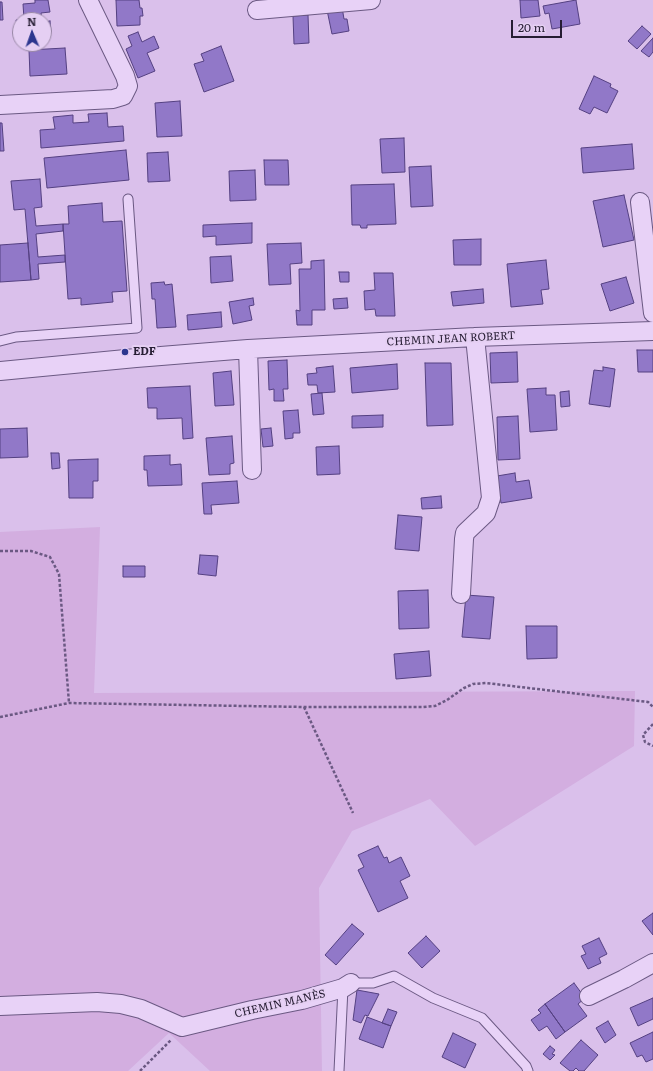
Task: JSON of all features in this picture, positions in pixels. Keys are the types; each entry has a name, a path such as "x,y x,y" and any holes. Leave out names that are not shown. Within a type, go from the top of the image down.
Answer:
{"street":[{"path":"0,105 113,99 123,96 128,86 125,76 88,0"},
{"path":"257,10 371,0"},
{"path":"640,202 653,313"},
{"name":"CHEMIN JEAN ROBERT","path":"0,371 248,349 475,337 653,331"},
{"path":"461,594 465,533 486,513 492,498 475,337"},
{"path":"248,349 252,470"},
{"path":"590,996 653,963"},
{"name":"CHEMIN MANÈS","path":"182,1027 252,1010 302,1000 347,985"},
{"path":"0,1006 97,1002 121,1004 141,1009 182,1027"}],"lane":[{"path":"1,344 16,337 138,328 128,199"},
{"name":"CHEMIN MANÈS","path":"347,985 373,983 394,976 433,998 482,1018 526,1066 528,1071"},
{"path":"339,1071 347,985"}],"path":[{"path":"0,551 30,551 50,557 59,574 69,703"},
{"path":"0,717 69,703 304,707 422,707 435,706 473,684 486,683 648,702 653,707"},
{"path":"304,707 353,813"},
{"path":"653,724 643,735 644,742 653,746"},
{"path":"140,1071 182,1027"}],"shaded area":[{"path":"100,527 94,693 635,691 634,746 475,846 430,799 352,831 319,888 322,1071 210,1071 169,1033 128,1071 0,1071 0,532"}],"building":[{"path":"35,0 48,0 50,12 24,12 23,4 35,3"},
{"path":"116,0 139,0 143,16 140,16 140,25 117,26"},
{"path":"520,0 538,0 540,16 521,18"},
{"path":"576,0 580,24 552,29 549,13 545,14 543,6"},
{"path":"0,2 2,2 3,20 0,20"},
{"path":"342,7 344,19 347,19 349,31 332,34 327,10"},
{"path":"308,15 309,43 294,44 293,16"},
{"path":"642,26 651,34 637,49 628,41"},
{"path":"138,32 142,42 154,36 159,48 147,53 155,71 138,78 126,49 132,46 128,36"},
{"path":"653,38 653,52 649,57 641,51"},
{"path":"221,46 234,81 204,92 194,64 204,61 201,54"},
{"path":"65,48 67,74 30,76 29,52 52,52 52,49"},
{"path":"594,76 611,84 610,87 618,91 607,113 594,107 590,114 579,109"},
{"path":"180,101 182,136 157,137 155,103"},
{"path":"107,113 108,127 123,126 124,141 41,148 40,130 55,129 53,117 73,115 73,123 89,122 88,114"},
{"path":"0,123 2,123 4,151 0,151"},
{"path":"404,138 405,172 382,173 380,139"},
{"path":"632,144 634,169 583,173 581,148"},
{"path":"126,150 129,180 47,188 44,158"},
{"path":"168,152 170,181 148,182 147,153"},
{"path":"264,160 288,160 289,185 265,185"},
{"path":"431,166 433,206 411,207 409,167"},
{"path":"255,170 256,200 230,201 229,171"},
{"path":"40,179 42,207 34,208 36,226 63,224 63,231 36,234 38,257 65,255 65,262 38,264 39,279 31,280 25,209 14,210 11,181"},
{"path":"394,184 396,224 367,225 367,228 361,228 360,225 352,225 351,185"},
{"path":"624,195 634,240 603,247 593,201"},
{"path":"102,203 103,222 122,221 127,291 112,292 113,302 81,305 81,298 68,299 63,224 69,224 68,206"},
{"path":"252,223 252,243 216,245 216,236 203,237 203,225"},
{"path":"481,239 481,265 454,265 453,240"},
{"path":"28,243 31,280 0,282 0,245"},
{"path":"301,243 302,263 290,264 291,284 269,285 267,244"},
{"path":"231,256 233,281 211,283 210,257"},
{"path":"324,260 325,310 312,310 312,325 297,325 296,310 300,311 299,269 311,269 311,261"},
{"path":"546,260 549,289 541,290 543,304 511,307 507,264"},
{"path":"339,272 349,272 349,282 340,282"},
{"path":"374,273 393,273 395,316 376,316 375,309 365,310 364,291 375,290"},
{"path":"626,277 634,303 610,311 601,284"},
{"path":"164,282 165,285 172,284 176,327 157,328 155,299 152,299 151,283"},
{"path":"483,289 484,303 453,306 451,292"},
{"path":"253,298 254,305 249,306 252,320 233,324 229,302"},
{"path":"347,298 348,308 334,309 333,299"},
{"path":"221,312 222,327 188,330 187,315"},
{"path":"637,350 653,350 653,372 638,372"},
{"path":"517,352 518,382 491,383 490,353"},
{"path":"287,360 288,389 283,389 284,401 274,401 274,389 269,390 268,361"},
{"path":"425,363 451,363 453,425 427,426"},
{"path":"397,364 398,389 352,393 350,368"},
{"path":"333,366 335,392 318,393 317,385 308,385 307,374 317,373 316,368"},
{"path":"603,367 615,369 610,407 589,404 594,370 603,371"},
{"path":"231,371 234,405 215,406 213,373"},
{"path":"190,386 193,438 183,439 182,418 157,419 157,408 148,408 147,388"},
{"path":"546,388 546,395 555,395 557,430 530,432 527,389"},
{"path":"569,391 570,406 561,407 560,392"},
{"path":"322,393 324,414 313,415 311,394"},
{"path":"298,410 300,433 293,433 293,438 285,439 283,411"},
{"path":"383,415 383,427 352,428 352,416"},
{"path":"518,416 520,459 498,460 497,417"},
{"path":"27,428 28,457 0,458 0,429"},
{"path":"271,428 273,446 263,447 261,429"},
{"path":"232,436 234,463 230,464 230,474 209,475 206,438"},
{"path":"339,446 340,474 317,475 316,447"},
{"path":"51,453 59,453 60,468 52,469"},
{"path":"170,455 170,465 181,464 182,485 148,486 147,470 144,470 144,456"},
{"path":"98,459 98,481 93,481 93,498 69,498 68,460"},
{"path":"515,473 516,482 529,480 532,498 501,503 497,476"},
{"path":"237,481 239,503 211,505 212,514 204,514 202,483"},
{"path":"441,496 442,508 422,509 421,498"},
{"path":"398,515 422,517 419,551 395,549"},
{"path":"200,555 218,556 216,576 198,574"},
{"path":"123,566 145,566 145,577 123,577"},
{"path":"428,590 429,628 399,629 398,591"},
{"path":"466,595 494,597 490,639 462,637"},
{"path":"526,626 557,626 557,658 527,659"},
{"path":"429,651 431,676 396,679 394,654"},
{"path":"378,846 384,858 387,857 389,863 401,857 410,876 400,881 408,898 378,912 358,870 364,867 358,855"},
{"path":"653,913 653,935 642,921"},
{"path":"352,924 364,934 336,965 325,955"},
{"path":"426,936 440,951 422,968 408,953"},
{"path":"599,938 607,954 599,958 601,963 588,969 581,956 586,954 582,946"},
{"path":"574,983 585,998 578,1004 587,1016 565,1032 545,1004"},
{"path":"357,990 379,994 368,1016 365,1015 361,1023 353,1020"},
{"path":"653,998 653,1019 638,1026 630,1008"},
{"path":"545,1004 565,1032 556,1039 547,1026 539,1031 531,1020 541,1013 538,1010"},
{"path":"388,1009 397,1012 391,1026 382,1023"},
{"path":"367,1017 391,1026 383,1048 359,1039"},
{"path":"608,1021 616,1035 605,1043 596,1028"},
{"path":"653,1032 653,1059 646,1062 642,1055 637,1057 630,1043"},
{"path":"453,1033 476,1044 465,1068 442,1057"},
{"path":"581,1040 598,1055 584,1071 579,1071 576,1068 573,1071 570,1071 560,1063"},
{"path":"550,1046 555,1050 552,1054 555,1055 550,1060 543,1054"}],"place":[{"name":"EDF","path":"125,352"}]}
